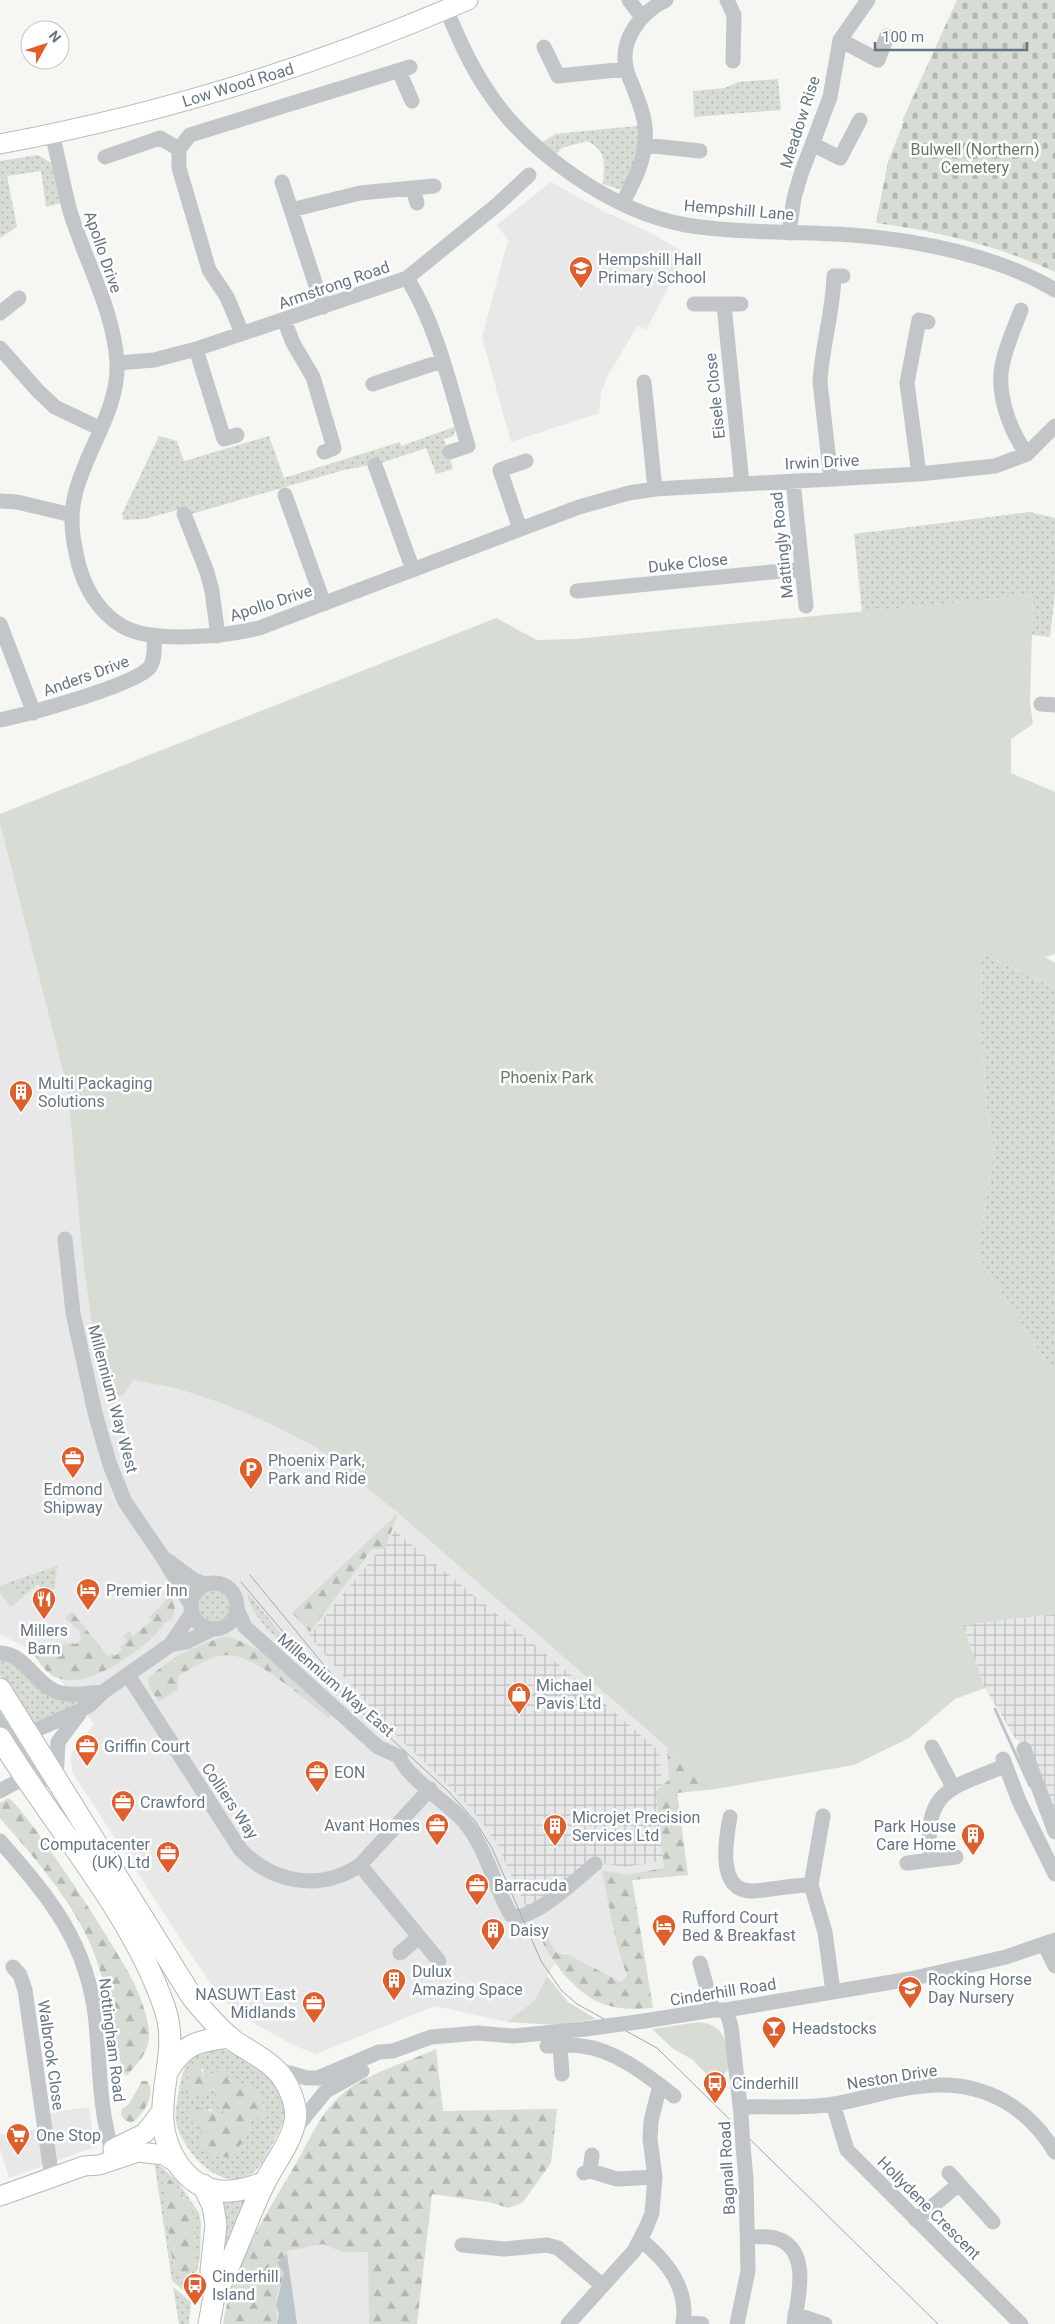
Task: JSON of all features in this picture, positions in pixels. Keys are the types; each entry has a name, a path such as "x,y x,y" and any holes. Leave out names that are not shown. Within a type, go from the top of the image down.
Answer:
{"highway":[{"path":"0,1689 11,1738 42,1775 179,1979 208,2016 230,2038 275,2069 288,2088 295,2111 291,2135 265,2182 227,2273 214,2297"},
{"path":"42,1775 93,1877 138,1949 165,2010 169,2026 167,2072 161,2112 162,2127 178,2164 192,2178 203,2185 228,2193 248,2189 265,2182"},
{"path":"167,2072 182,2051 191,2045 201,2041 230,2038"},
{"path":"203,2185 213,2206 216,2225 211,2270 214,2297 209,2324"}],"main road":[{"name":"Low Wood Road","path":"0,144 52,134 215,93 290,69 468,0"},
{"path":"84,2166 96,2156 145,2133 161,2112"},
{"path":"0,2196 84,2166 99,2164 138,2152 164,2156 178,2164"}],"street":[{"path":"629,0 641,16"},
{"path":"623,202 641,165 645,145 645,125 626,69 626,50 631,32 641,16 666,0"},
{"path":"727,0 734,15 734,61"},
{"name":"Meadow Rise","path":"789,233 794,198 830,97 840,40 868,0"},
{"name":"Hempshill Lane","path":"446,9 472,65 487,91 508,118 537,146 575,176 649,215 686,224 751,232 853,235 962,253 1036,279 1055,290"},
{"path":"840,40 878,60 887,36"},
{"path":"542,46 558,76 626,69"},
{"path":"242,333 227,297 209,270 179,168 179,149 190,135 405,69 412,101"},
{"path":"812,144 840,158 860,120"},
{"name":"Apollo Drive","path":"52,134 70,212 106,311 115,344 117,363 115,389 101,429 78,481 72,515 73,540 88,590 100,607 123,627 154,635 218,636 259,628 579,507"},
{"path":"105,156 160,138 179,149"},
{"path":"645,145 692,155"},
{"name":"Armstrong Road","path":"117,363 154,360 196,349 407,278 498,204 529,175"},
{"path":"282,182 323,307"},
{"path":"291,210 360,193 415,196 434,186"},
{"path":"173,203 188,199"},
{"path":"831,479 820,382 830,318 834,276 843,276"},
{"path":"407,278 418,297 442,361 468,446 450,452"},
{"path":"0,313 19,298"},
{"path":"694,304 741,304"},
{"name":"Eisele Close","path":"724,305 742,484"},
{"path":"1021,310 1001,373 1004,402 1016,436 1027,454"},
{"path":"284,320 293,343 313,377 334,448 324,452"},
{"path":"919,474 906,383 920,320 928,322"},
{"path":"0,348 38,391 55,407 101,429"},
{"path":"196,349 224,439 237,435"},
{"path":"373,384 442,361"},
{"path":"641,388 654,489"},
{"name":"Irwin Drive","path":"579,507 611,497 654,489 919,474 995,466 1027,454 1055,426"},
{"path":"520,529 500,470 526,461"},
{"path":"375,466 375,484 413,570"},
{"name":"Mattingly Road","path":"792,481 806,606"},
{"path":"0,501 17,502 72,515"},
{"path":"284,505 324,604"},
{"path":"183,524 212,591 218,636"},
{"name":"Duke Close","path":"577,591 802,569"},
{"path":"0,624 34,713"},
{"name":"Anders Drive","path":"0,720 34,713 142,675 152,662 154,635"},
{"name":"Millennium Way West","path":"65,1239 73,1313 95,1413 110,1465 125,1502 162,1556 191,1609"},
{"name":"Millennium Way West","path":"162,1556 194,1580 205,1584"},
{"path":"0,1712 11,1738 90,1705 102,1692 170,1646 186,1642 213,1629 229,1624 237,1609 235,1596 226,1586 219,1583 205,1584 195,1592 191,1609 170,1646"},
{"path":"191,1609 200,1624 213,1629"},
{"name":"Millennium Way East","path":"237,1609 245,1627 378,1747 400,1757 401,1763 464,1821 475,1837 511,1916 518,1918 536,1910 595,1864"},
{"path":"1,1652 16,1659 55,1691 68,1694 102,1692"},
{"name":"Colliers Way","path":"128,1675 235,1841 250,1860 267,1871 288,1879 305,1882 338,1876 360,1865 430,1789"},
{"path":"0,1791 42,1775 58,1742 81,1710"},
{"path":"1024,1749 1037,1777 1055,1832"},
{"path":"939,1753 953,1787"},
{"path":"930,1860 927,1831 939,1798 953,1787 1004,1762 1019,1801 1055,1874"},
{"path":"823,1816 811,1886 825,1932 833,1992"},
{"path":"730,1817 725,1854 729,1876 740,1888 751,1891 811,1886"},
{"name":"Nottingham Road","path":"0,1841 60,1913 81,1955 90,1985 96,2020 104,2124 112,2150"},
{"path":"907,1863 956,1857"},
{"path":"360,1865 439,1961"},
{"path":"400,1953 419,1936"},
{"path":"1050,1942 1055,1966"},
{"name":"Cinderhill Road","path":"275,2069 301,2076 318,2078 379,2052 393,2051 431,2037 478,2033 514,2036 585,2029 720,2010 910,1979 1006,1957 1050,1942"},
{"name":"Bagnall Road","path":"700,1963 720,2010 731,2026 741,2111 748,2271 737,2324"},
{"name":"Walbrook Close","path":"13,1968 20,1975 25,1990 52,2179"},
{"path":"562,2074 554,2046 582,2046 611,2056 660,2085 674,2096"},
{"name":"Cinderhill Road","path":"291,2135 311,2107 326,2091 383,2060 393,2051"},
{"path":"568,2324 602,2285 630,2257 641,2240 652,2213 656,2177 650,2139 654,2102 660,2085"},
{"name":"Neston Drive","path":"741,2111 833,2104 922,2086 955,2086 994,2096 1016,2107 1035,2123 1055,2152"},
{"name":"Hollydene Crescent","path":"833,2104 847,2150 1021,2324"},
{"path":"592,2156 587,2172 617,2180 656,2177"},
{"path":"916,2220 954,2178 993,2222"},
{"path":"748,2237 780,2240 794,2254 799,2265 800,2281 794,2319 825,2324"},
{"path":"641,2240 667,2263 674,2274 679,2286 683,2323 702,2324"},
{"path":"471,2249 547,2245 558,2248 602,2285"}],"shaded area":[{"name":"Hempshill Hall Primary School","path":"551,182 603,211 651,233 686,254 646,330 638,325 608,375 601,392 599,413 511,442 482,337 508,240 497,225"},
{"path":"0,824 68,1091 82,1252 99,1378 108,1397 122,1395 133,1380 179,1389 224,1404 268,1423 317,1448 398,1513 715,1789 677,1793 688,1875 632,1880 644,1954 619,1984 563,1952 547,1976 535,2000 507,2022 435,2006 316,2054 295,2046 241,2016 222,1999 189,1952 72,1772 71,1754 94,1724 54,1672 36,1653 0,1634"},
{"path":"395,1531 581,1683 659,1751 670,1859 626,1867 604,1864 531,1918 496,1842 482,1822 464,1801 384,1723 309,1636"},
{"path":"1055,1614 1055,1819 1030,1751 1015,1738 985,1688 963,1625"},
{"path":"362,2080 375,2324 234,2324 323,2115 345,2092"},
{"path":"89,2107 95,2147 9,2178 0,2148 0,2135 49,2127 48,2113"},
{"path":"287,2254 297,2324 277,2324 279,2314 276,2305 284,2273 277,2263"}],"green space":[{"name":"Bulwell (Northern) Cemetery","path":"957,0 1055,0 1055,272 990,247 922,230 876,223 888,162 904,121 902,121"},
{"path":"778,79 781,110 694,117 693,91 725,88 738,82"},
{"path":"645,125 625,191 603,184 604,164 602,154 594,145 587,141 562,148 554,156 537,146 555,134"},
{"path":"38,155 51,163 60,203 46,207 41,171 7,176 17,227 0,238 0,161"},
{"path":"454,427 456,430 453,436 444,439 453,469 436,474 426,448 381,463 344,470 191,514 189,507 144,519 123,520 122,514 159,436 177,441 184,461 269,436 284,478 400,442 401,446"},
{"path":"1030,512 1055,518 1055,593 1050,637 1032,635 1033,595 862,612 854,534"},
{"name":"Phoenix Park","path":"1033,595 1030,703 1033,724 1011,739 1011,773 1055,792 1055,954 1045,957 1055,963 1055,988 982,953 981,1029 987,1108 994,1152 977,1255 1055,1375 1055,1614 963,1625 985,1688 955,1699 909,1738 854,1765 715,1789 398,1513 317,1448 268,1423 224,1404 179,1389 133,1380 123,1395 108,1398 99,1378 82,1252 68,1091 0,824 0,814 496,618 537,640 575,639"},
{"path":"982,953 1055,988 1055,1375 977,1255 994,1152 987,1108 981,1029"},
{"path":"398,1513 385,1549 372,1549 310,1632 292,1613"},
{"path":"57,1566 55,1588 47,1594 38,1584 23,1597 10,1582"},
{"path":"10,1582 23,1597 11,1607 0,1593 0,1586"},
{"path":"214,1588 221,1589 226,1593 230,1598 230,1612 226,1617 221,1621 214,1622 207,1621 202,1617 198,1612 197,1605 198,1598 202,1593 207,1589"},
{"path":"247,1592 299,1656 275,1636 260,1620 254,1611"},
{"path":"172,1595 175,1608 172,1619 164,1624 140,1648 98,1674 82,1679 68,1680 54,1676 43,1667 35,1655 33,1640 46,1652 53,1652 63,1644 76,1644 81,1640 80,1631 65,1618 72,1612 108,1656 112,1653 115,1656 122,1650 120,1647 127,1641 123,1636 129,1631 133,1636 152,1620 149,1617"},
{"path":"223,1637 250,1646 295,1677 333,1710 329,1718 266,1670 239,1657 227,1655 214,1657 178,1676 178,1689 159,1702 150,1689 148,1679 173,1659 203,1644"},
{"path":"0,1661 7,1661 85,1702 31,1726 0,1675"},
{"path":"667,1747 715,1789 677,1793 688,1875 632,1880 653,2008 630,2009 612,2007 585,1994 565,1976 549,1954 538,1932 544,1931 548,1934 553,1949 557,1953 569,1955 621,1982 627,1975 615,1937 602,1870 626,1875 664,1868 656,1791 669,1780"},
{"path":"8,1798 34,1827 74,1884 137,1989 147,2017 149,2038 144,2054 126,2076 122,2069 105,1988 89,1941 60,1891 0,1818 0,1803"},
{"path":"547,1976 568,2002 596,2019 557,2025 507,2022 535,2000"},
{"path":"699,2022 715,2027 724,2038 726,2044 730,2068 715,2083 693,2060 672,2048 652,2029"},
{"path":"215,2048 229,2051 272,2081 284,2097 286,2106 284,2117 266,2156 255,2171 239,2179 215,2174 203,2166 185,2144 176,2121 179,2090 185,2068 193,2058","holes":["203,2068 204,2078 211,2077 215,2070 221,2069 227,2078 257,2090 264,2108 251,2118 251,2123 238,2152 201,2145 205,2135 188,2117 210,2109 217,2115 223,2115 224,2111 216,2086 206,2092 186,2081"]},
{"path":"436,2049 443,2111 557,2109 551,2163 523,2202 509,2208 488,2202 432,2194 417,2324 369,2324 368,2252 342,2252 323,2244 287,2251 287,2254 277,2263 284,2273 277,2297 276,2324 223,2324 234,2281 242,2260 324,2114 338,2098 356,2084"},
{"path":"199,2061 204,2078 211,2077 217,2068 221,2069 227,2078 257,2090 266,2114 257,2118 251,2118 251,2123 238,2152 227,2157 218,2157 201,2145 205,2135 188,2117 186,2112 202,2108 217,2115 223,2115 224,2111 218,2106 216,2100 216,2086 198,2096 186,2093 188,2078 193,2064"},
{"path":"142,2081 147,2081 150,2086 149,2098 144,2110 131,2123 121,2115 122,2109 129,2104"},
{"path":"154,2160 178,2182 199,2213 201,2224 200,2257 191,2296 172,2281","holes":["168,2177 187,2202 195,2221 196,2231 192,2273 189,2279"]},
{"path":"168,2177 187,2202 194,2217 196,2248 195,2260 189,2279 174,2273 162,2178"},
{"path":"253,2197 229,2249 221,2248 217,2199"},
{"path":"173,2287 191,2302 189,2324 179,2324"}],"waterway":[{"path":"995,1709 1030,1786"}],"tram line":[{"path":"250,1575 342,1687"},
{"path":"241,1582 311,1665 448,1791 475,1821 492,1848 541,1961 561,1990 577,2004 657,2048 938,2324"}],"place":[{"name":"Hempshill Hall Primary School","path":"581,289"},
{"name":"Multi Packaging Solutions","path":"21,1113"},
{"name":"Edmond Shipway","path":"73,1479"},
{"name":"Phoenix Park, Park and Ride","path":"251,1490"},
{"name":"Premier Inn","path":"88,1611"},
{"name":"Millers Barn","path":"44,1620"},
{"name":"Michael Pavis Ltd","path":"519,1715"},
{"name":"Griffin Court","path":"87,1767"},
{"name":"EON","path":"317,1793"},
{"name":"Crawford","path":"123,1823"},
{"name":"Avant Homes","path":"437,1846"},
{"name":"Microjet Precision Services Ltd","path":"555,1847"},
{"name":"Park House Care Home","path":"973,1856"},
{"name":"Computacenter (UK) Ltd","path":"168,1874"},
{"name":"Barracuda","path":"477,1906"},
{"name":"Rufford Court Bed & Breakfast","path":"664,1947"},
{"name":"Daisy","path":"493,1951"},
{"name":"Dulux Amazing Space","path":"394,2001"},
{"name":"Rocking Horse Day Nursery","path":"910,2009"},
{"name":"NASUWT East Midlands","path":"314,2024"},
{"name":"Headstocks","path":"774,2049"},
{"name":"Cinderhill","path":"715,2104"},
{"name":"One Stop","path":"18,2156"},
{"name":"Cinderhill Island","path":"195,2306"}]}
